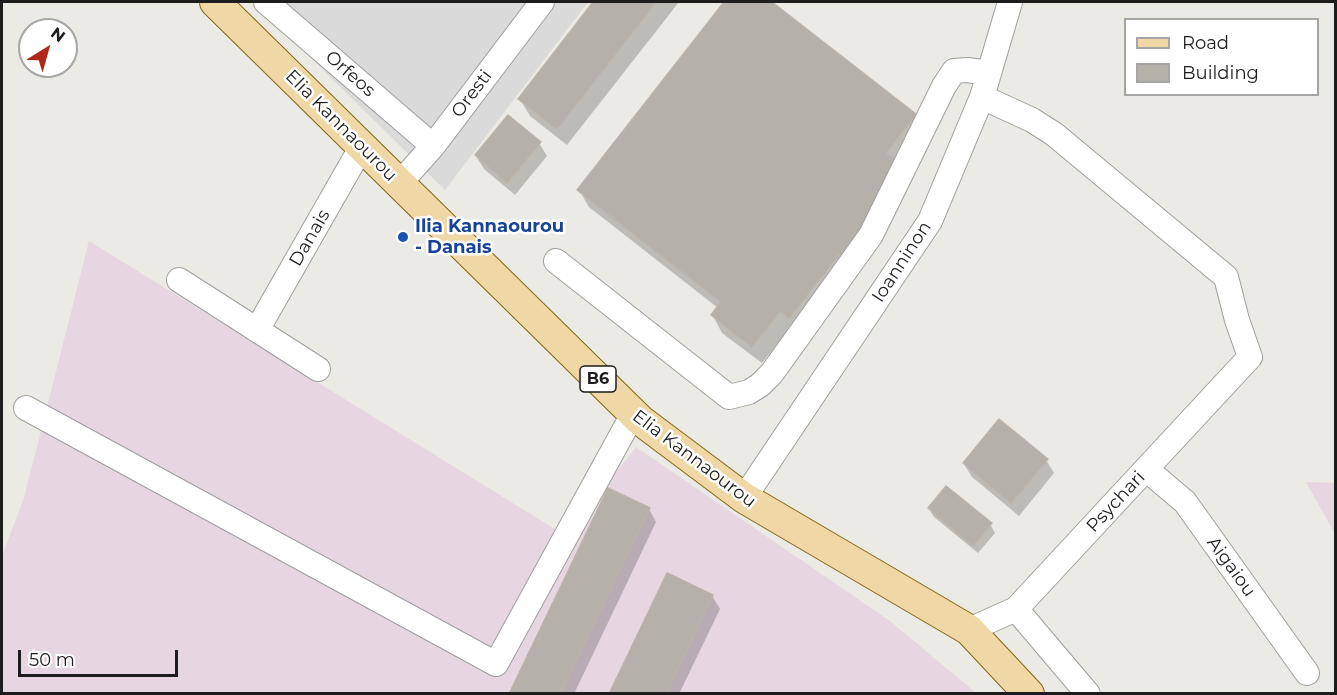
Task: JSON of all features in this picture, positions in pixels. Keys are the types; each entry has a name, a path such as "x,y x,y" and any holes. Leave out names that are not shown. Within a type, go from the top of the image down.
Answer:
{"main road":[{"name":"Elia Kannaourou","path":"214,2 633,414 744,498 969,630 1029,693"}],"street":[{"name":"Orfeos","path":"266,2 433,146"},
{"name":"Oresti","path":"399,184 433,146 542,2"},
{"name":"Ioanninon","path":"744,498 930,221 982,97 1010,2"},
{"path":"556,261 729,397 749,392 772,373 871,235 944,86 954,71 989,73"},
{"name":"Psychari","path":"969,630 1016,609 1250,357 1237,320 1226,277 1054,134 1032,120 982,97"},
{"name":"Danais","path":"257,330 362,146"},
{"path":"179,280 318,369"},
{"path":"26,408 496,664 633,414"},
{"name":"Aigaiou","path":"1146,469 1185,502 1307,673"},
{"path":"1016,609 1088,693"}],"shaded area":[{"path":"254,2 588,2 445,190"},
{"path":"89,241 566,536 636,447 890,621 976,693 2,693 2,556 24,498"},
{"path":"1306,482 1335,483 1335,534"}],"building":[{"path":"593,2 656,2 557,129 518,99"},
{"path":"724,2 772,2 916,114 886,153 898,162 846,259 839,254 789,318 780,311 752,347 711,315 721,302 577,190"},
{"path":"508,115 541,142 507,183 475,155"},
{"path":"999,419 1048,459 1011,503 963,463"},
{"path":"946,486 992,523 973,546 928,508"},
{"path":"608,488 650,508 560,694 509,694"},
{"path":"667,573 713,595 666,694 609,694"}],"place":[{"name":"Ilia Kannaourou - Danais","path":"403,237"}]}
